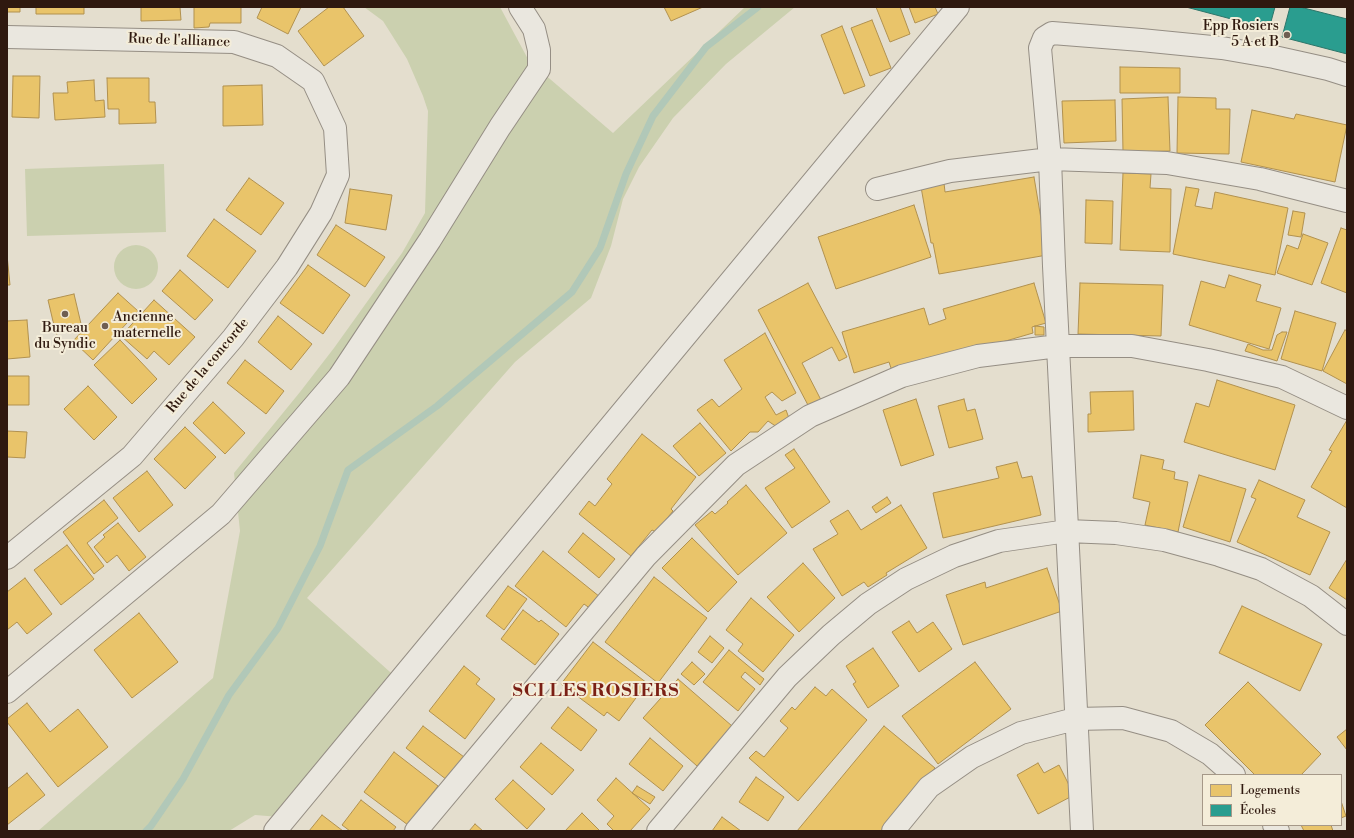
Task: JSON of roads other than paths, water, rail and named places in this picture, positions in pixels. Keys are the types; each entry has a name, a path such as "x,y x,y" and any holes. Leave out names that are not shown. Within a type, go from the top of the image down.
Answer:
{"street":[{"path":"7,692 221,514 339,377 430,240 500,127 540,69 539,50 534,29 520,7"},
{"path":"275,831 958,7"},
{"path":"1082,831 1075,719 1050,159 1040,48 1044,38 1052,32 1222,48 1282,59 1328,69 1347,75"},
{"name":"Rue de l'alliance","path":"7,37 234,42 278,56 312,81 335,128"},
{"name":"Rue de la concorde","path":"7,558 132,456 238,332 287,267 321,213 338,175 335,128"},
{"path":"877,189 950,171 1050,159 1166,163 1260,179 1347,201"},
{"path":"416,831 646,556 736,465 810,416 902,376 978,356 1058,346 1132,346 1208,360 1282,377 1347,408"},
{"path":"658,831 787,677 831,635 868,604 906,579 954,556 999,541 1067,532 1116,533 1164,540 1219,555 1261,569 1311,596 1347,624"},
{"path":"893,831 929,787 972,757 1021,733 1075,719 1123,718 1171,730 1210,754 1233,774"}],"waterway":[{"path":"146,831 183,779 229,695 278,628 320,546 348,470 437,406 572,292 600,248 626,174 653,116 706,47 758,7"}],"place":[{"name":"Epp Rosiers 5 A et B","path":"1287,35"},
{"name":"Bureau du Syndic","path":"65,314"},
{"name":"Ancienne maternelle","path":"105,326"}],"district":[{"name":"SCI LES ROSIERS","path":"596,692"}]}
